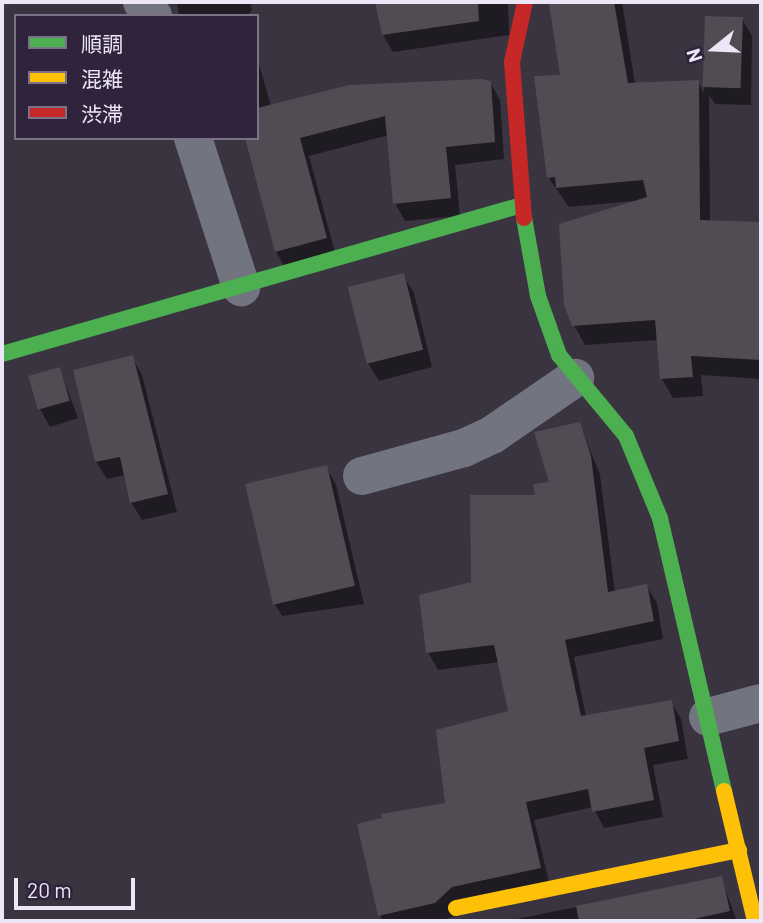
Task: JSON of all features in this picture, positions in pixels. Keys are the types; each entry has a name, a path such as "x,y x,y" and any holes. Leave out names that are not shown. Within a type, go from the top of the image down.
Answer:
{"street":[{"path":"525,2 512,62 522,205 546,327 575,377 626,436 639,461 660,518 755,921"},
{"path":"194,140 240,287"},
{"path":"2,354 522,205"},
{"path":"362,476 464,448 492,435 575,377"},
{"path":"708,717 761,703"},
{"path":"456,908 739,850"}],"building":[{"path":"375,2 478,2 479,21 382,35"},
{"path":"614,2 628,83 699,80 700,220 761,222 761,360 691,356 693,377 660,379 655,320 572,326 564,305 559,224 647,197 643,180 556,188 555,177 547,178 534,76 560,75 549,4"},
{"path":"705,16 743,17 740,88 703,87"},
{"path":"481,79 491,81 495,142 446,147 451,198 393,204 385,116 300,138 327,238 275,252 246,140 259,140 259,108 349,85"},
{"path":"404,273 423,350 367,364 348,287"},
{"path":"133,355 168,494 130,503 120,457 95,462 73,370"},
{"path":"60,367 70,401 38,410 28,376"},
{"path":"580,422 591,456 608,592 647,584 654,621 565,640 581,716 672,700 679,741 644,748 654,800 592,812 588,789 526,802 541,868 452,887 435,903 378,916 357,824 382,818 381,814 445,803 436,730 508,711 494,645 426,653 419,595 471,582 470,495 535,495 533,484 549,482 534,432"},
{"path":"327,465 355,586 273,605 245,484"},
{"path":"722,876 730,911 685,921 579,921 576,906"}],"traffic: fast":[{"path":"2,354 522,205"},
{"path":"524,218 538,296 559,355 626,436 660,518 724,791"}],"traffic: slow":[{"path":"724,791 755,921"},
{"path":"456,908 739,850"}],"traffic: jam":[{"path":"524,218 512,62 525,2"}]}
